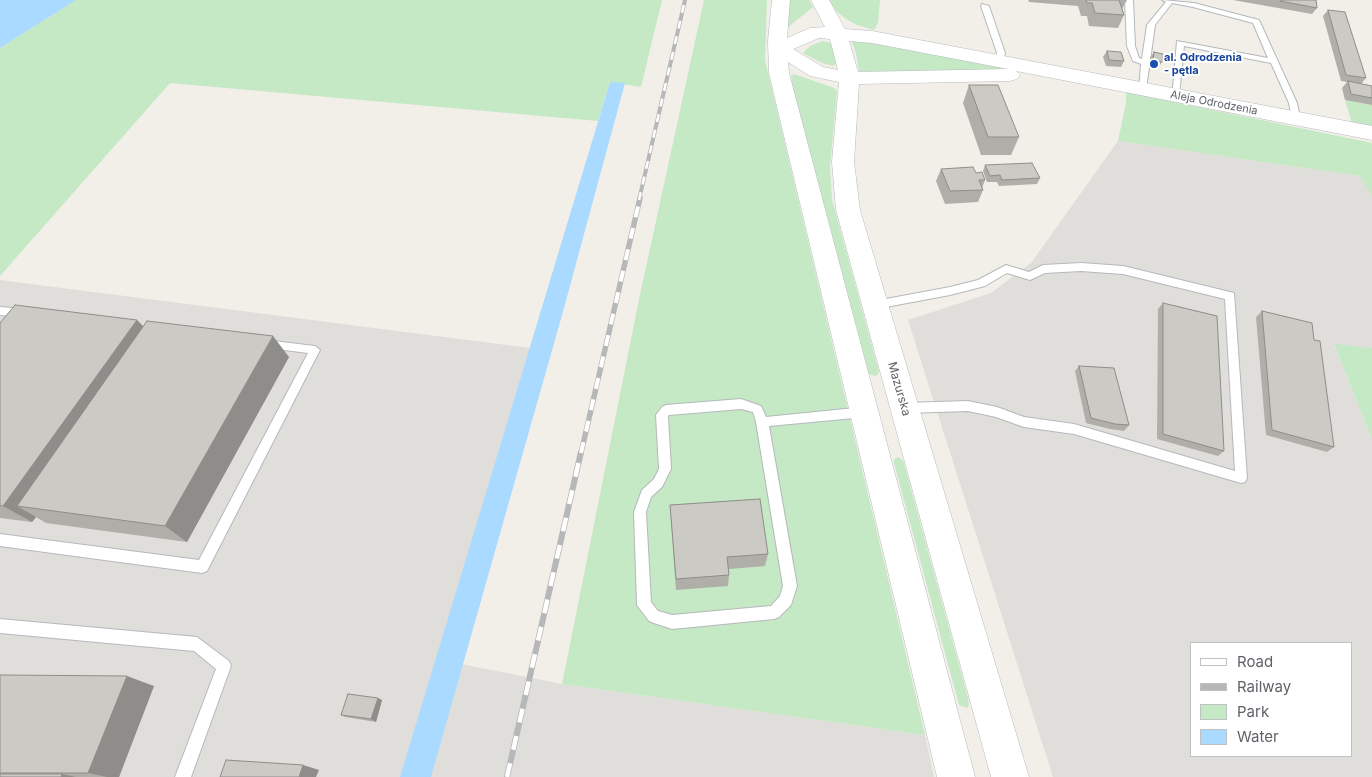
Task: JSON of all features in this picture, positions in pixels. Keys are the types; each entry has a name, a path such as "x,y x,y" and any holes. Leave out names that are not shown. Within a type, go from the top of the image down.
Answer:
{"main road":[{"path":"781,0 778,48 779,73 956,777"},
{"name":"Mazurska","path":"820,0 837,32 845,55 849,78 842,162 848,210 1010,777"},
{"name":"Aleja Odrodzenia","path":"778,48 817,32 872,36 1372,133"},
{"name":"Aleja Odrodzenia","path":"778,48 817,72 849,78 885,79 1056,73"},
{"path":"865,412 905,408"}],"lane":[{"path":"1129,0 1131,46 1136,59 1145,63"},
{"path":"1166,0 1256,22 1293,103 1296,119"},
{"path":"1142,89 1151,25 1171,0"},
{"path":"985,6 1001,53 999,61"},
{"path":"1175,96 1180,43 1273,61"},
{"path":"875,305 973,285 1006,269 1030,276 1043,268 1081,267 1123,270 1230,296 1241,478 1074,429 1024,422 997,412 968,406 905,408"},
{"path":"0,310 39,316"},
{"path":"0,540 202,567 315,350 256,343"},
{"path":"741,404 757,408 762,422 790,586 786,600 774,612 672,622 654,616 644,605 640,512 646,494 658,483 665,470 662,415 666,410 741,404"},
{"path":"762,422 865,412"},
{"path":"0,626 197,644 224,666 183,777"}],"shaded area":[{"path":"1118,141 1360,176 1372,197 1372,348 1334,345 1372,440 1372,777 1053,777 908,320 991,293 1031,263"},
{"path":"0,280 530,348 436,659 562,684 925,735 934,777 0,777"}],"green space":[{"path":"76,0 662,0 641,87 610,82 598,121 170,83 0,276 0,48"},
{"path":"704,0 767,0 765,60 925,735 562,684 638,304"},
{"path":"787,0 809,0 813,7 787,28"},
{"path":"829,0 880,0 878,23 874,30 857,25 836,11"},
{"path":"851,39 1003,69 1001,71 859,71"},
{"path":"823,41 831,43 837,63 833,66 822,63 803,53 810,46"},
{"path":"794,74 834,88 837,91 830,166 832,200 879,372 876,376 869,374 793,88 791,76"},
{"path":"1126,92 1372,143 1372,197 1360,176 1118,141 1126,103"},
{"path":"1345,100 1372,105 1372,126 1352,123"},
{"path":"1334,344 1372,348 1372,440"},
{"path":"898,457 903,460 968,698 969,705 967,708 959,705 894,463 894,459"}],"water":[{"path":"0,0 76,0 0,48"},
{"path":"610,82 625,83 564,308 431,777 400,777"}],"building":[{"path":"1086,0 1119,0 1124,15 1095,13 1092,3 1087,3"},
{"path":"1316,0 1317,8 1280,1"},
{"path":"1328,10 1345,12 1366,78 1346,75"},
{"path":"1107,51 1121,52 1124,61 1109,60"},
{"path":"1154,52 1163,54 1162,62 1153,60"},
{"path":"1348,81 1372,86 1372,98 1351,94"},
{"path":"969,85 998,85 1019,137 988,137"},
{"path":"1032,163 1040,178 1002,180 1000,175 990,176 985,165"},
{"path":"973,167 976,173 982,172 985,180 979,180 983,190 950,191 941,169"},
{"path":"1163,303 1217,316 1224,451 1163,434"},
{"path":"15,305 137,320 3,506 0,506 0,323"},
{"path":"1262,311 1312,323 1314,340 1320,341 1334,447 1272,430"},
{"path":"147,321 273,336 165,526 17,506"},
{"path":"1079,366 1114,368 1129,425 1115,424 1091,418"},
{"path":"760,499 768,554 727,557 729,575 676,579 670,505"},
{"path":"0,675 127,676 88,773 0,773"},
{"path":"348,694 378,698 371,719 341,715"},
{"path":"226,760 303,765 299,777 220,777"},
{"path":"0,774 62,774 61,777 0,777"}],"railway":[{"path":"639,200 685,0"},
{"path":"581,453 640,198"},
{"path":"507,777 581,452"}],"place":[{"name":"al. Odrodzenia - pętla","path":"1154,64"}]}
